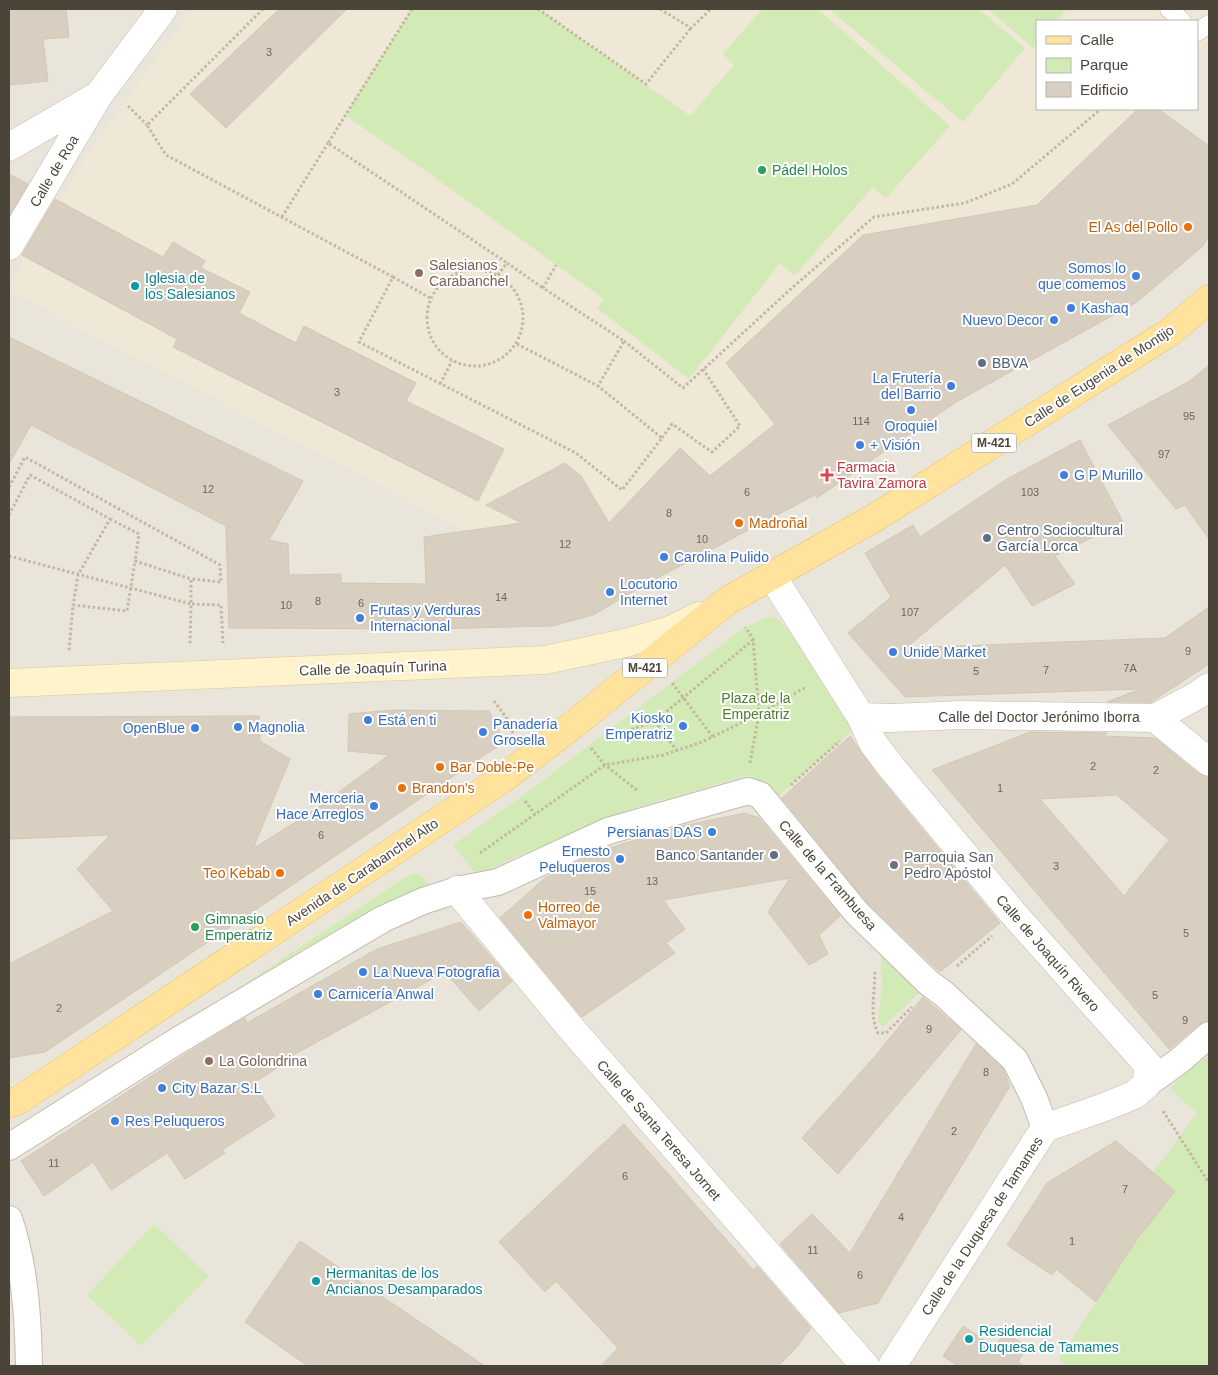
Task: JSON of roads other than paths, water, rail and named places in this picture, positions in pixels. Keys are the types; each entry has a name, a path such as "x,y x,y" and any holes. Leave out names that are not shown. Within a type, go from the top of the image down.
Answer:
{"main road":[{"name":"Calle de Eugenia de Montijo","path":"727,601 876,517 1170,332 1209,299"},
{"name":"Calle de Joaquín Turina","path":"9,683 545,660 625,643 668,631 727,601"},
{"name":"Avenida de Carabanchel Alto","path":"9,1104 19,1100 505,777 562,734 727,601"}],"street":[{"name":"Calle de Roa","path":"9,246 98,96 162,9"},
{"path":"9,147 98,96"},
{"name":"Calle de Joaquín Rivero","path":"772,576 854,726 873,743 888,764 1012,912 1148,1065 1147,1084"},
{"name":"Calle del Doctor Jerónimo Iborra","path":"854,726 891,718 961,715 1155,718 1209,687"},
{"path":"1155,718 1209,762"},
{"name":"Calle de la Frambuesa","path":"457,890 498,882 608,831 748,791 760,795 856,913 929,983 944,994 1015,1060 1034,1098 1045,1128"},
{"path":"9,1147 177,1041 383,919 423,901 457,890"},
{"name":"Calle de Santa Teresa Jornet","path":"457,890 570,1027 865,1366"},
{"path":"1147,1084 1179,1061 1209,1035"},
{"name":"Calle de la Duquesa de Tamames","path":"892,1366 1045,1128 1134,1095 1147,1084"},
{"path":"9,1219 23,1278 28,1328 29,1366"}],"lane":[{"path":"1169,9 1181,20"},
{"path":"1198,31 1209,24"}],"place":[{"name":"Pádel Holos","path":"762,170"},
{"name":"El As del Pollo","path":"1188,227"},
{"name":"Salesianos Carabanchel","path":"419,273"},
{"name":"Somos lo que comemos","path":"1136,276"},
{"name":"Iglesia de los Salesianos","path":"135,286"},
{"name":"Kashaq","path":"1071,308"},
{"name":"Nuevo Decor","path":"1054,320"},
{"name":"BBVA","path":"982,363"},
{"name":"La Frutería del Barrio","path":"951,386"},
{"name":"Oroquiel","path":"911,410"},
{"name":"+ Visión","path":"860,445"},
{"name":"Farmacia Tavira Zamora","path":"827,475"},
{"name":"G P Murillo","path":"1064,475"},
{"name":"Madroñal","path":"739,523"},
{"name":"Centro Sociocultural García Lorca","path":"987,538"},
{"name":"Carolina Pulido","path":"664,557"},
{"name":"Locutorio Internet","path":"610,592"},
{"name":"Frutas y Verduras Internacional","path":"360,618"},
{"name":"Unide Market","path":"893,652"},
{"name":"Está en ti","path":"368,720"},
{"name":"Kiosko Emperatriz","path":"683,726"},
{"name":"Magnolia","path":"238,727"},
{"name":"OpenBlue","path":"195,728"},
{"name":"Panadería Grosella","path":"483,732"},
{"name":"Bar Doble-Pe","path":"440,767"},
{"name":"Brandon's","path":"402,788"},
{"name":"Merceria Hace Arreglos","path":"374,806"},
{"name":"Persianas DAS","path":"712,832"},
{"name":"Banco Santander","path":"774,855"},
{"name":"Ernesto Peluqueros","path":"620,859"},
{"name":"Parroquia San Pedro Apóstol","path":"894,865"},
{"name":"Teo Kebab","path":"280,873"},
{"name":"Horreo de Valmayor","path":"528,915"},
{"name":"Gimnasio Emperatriz","path":"195,927"},
{"name":"La Nueva Fotografia","path":"363,972"},
{"name":"Carnicería Anwal","path":"318,994"},
{"name":"La Golondrina","path":"209,1061"},
{"name":"City Bazar S.L","path":"162,1088"},
{"name":"Res Peluqueros","path":"115,1121"},
{"name":"Hermanitas de los Ancianos Desamparados","path":"316,1281"},
{"name":"Residencial Duquesa de Tamames","path":"969,1339"}],"park label":[{"name":"Plaza de la Emperatriz","path":"756,706"}]}
